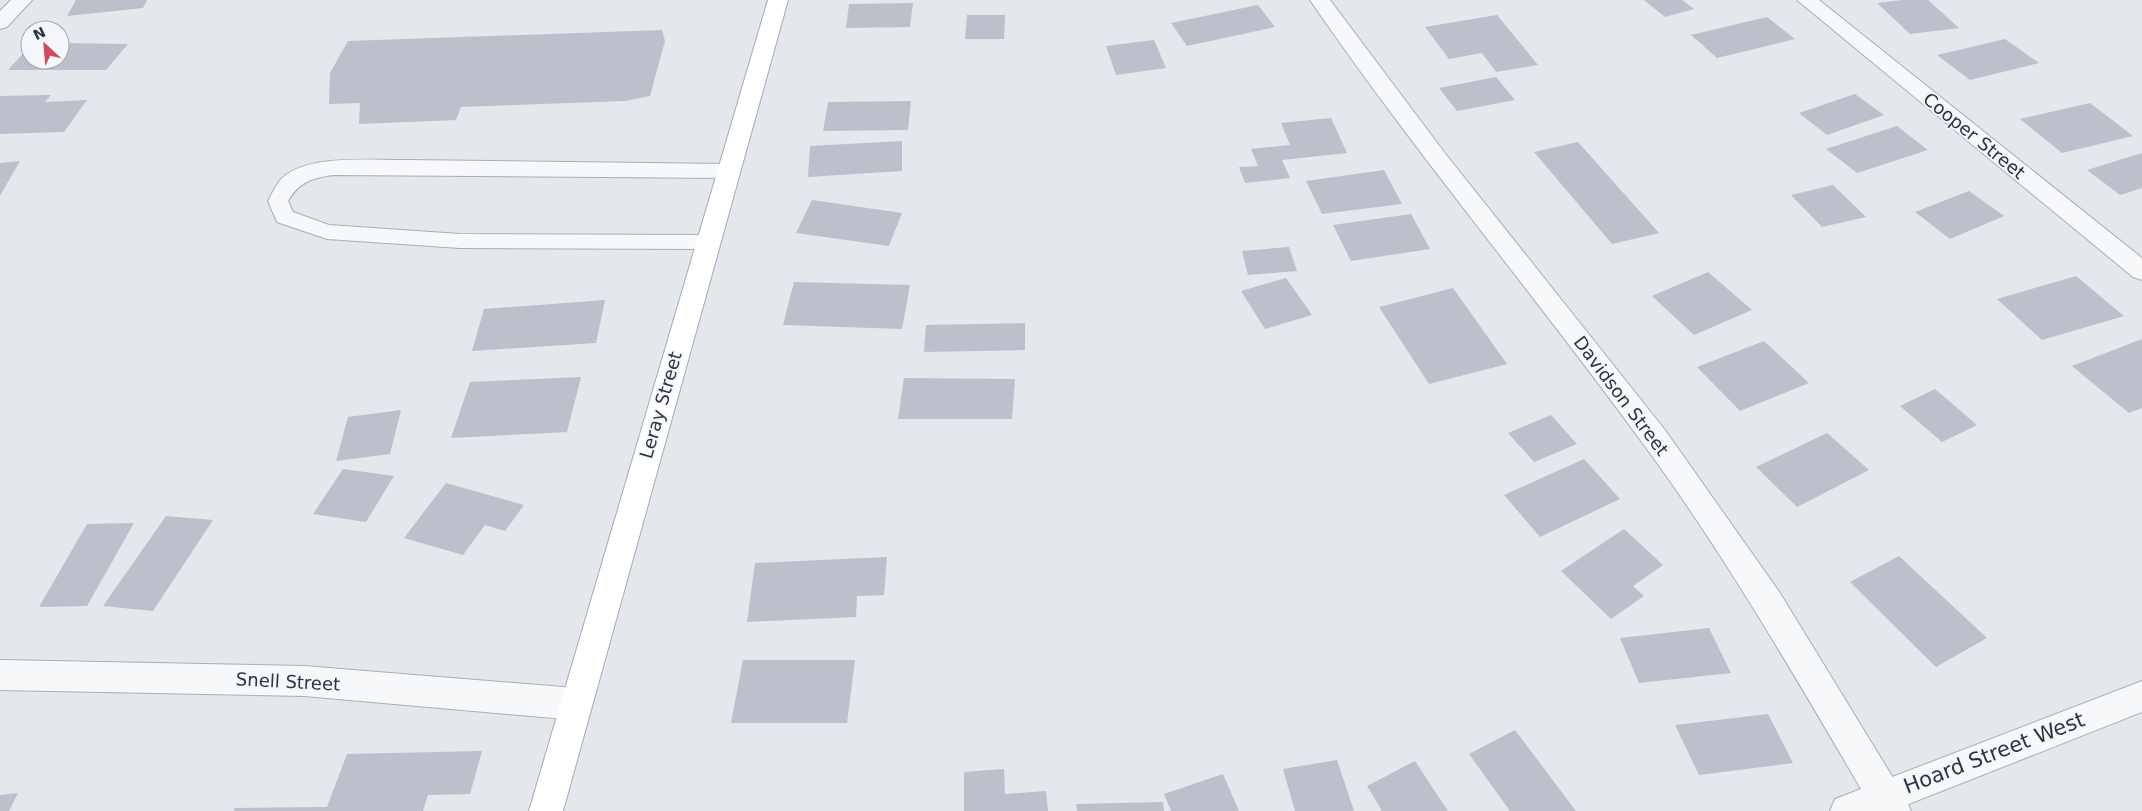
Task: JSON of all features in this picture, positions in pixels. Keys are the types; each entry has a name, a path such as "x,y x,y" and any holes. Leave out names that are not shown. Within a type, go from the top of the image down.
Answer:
{"main road":[{"name":"Leray Street","path":"546,811 778,0"}],"street":[{"path":"0,23 22,0"},
{"name":"Davidson Street","path":"1320,0 1436,157 1655,438 1769,602 1889,804"},
{"name":"Cooper Street","path":"1807,0 2142,271"},
{"name":"Snell Street","path":"0,675 304,681 576,704"},
{"name":"Hoard Street West","path":"1847,811 1889,804 2142,696"}],"lane":[{"path":"708,242 460,241 327,232 284,217 278,201 288,184 306,172 333,168 409,167 728,172"}],"building":[{"path":"76,0 147,0 143,8 67,16"},
{"path":"1644,0 1682,0 1694,9 1665,17"},
{"path":"1902,0 1928,0 1959,28 1910,34 1877,3"},
{"path":"913,3 910,27 846,28 849,4"},
{"path":"1258,5 1275,27 1187,46 1171,23"},
{"path":"967,15 1005,15 1004,39 965,39"},
{"path":"1497,15 1538,65 1496,72 1482,53 1449,59 1425,27"},
{"path":"1767,17 1795,39 1717,58 1691,35"},
{"path":"662,30 665,41 650,96 625,101 461,107 456,120 359,124 360,103 329,104 330,73 348,41"},
{"path":"2005,39 2039,63 1970,80 1937,55"},
{"path":"1154,40 1166,68 1116,75 1106,46"},
{"path":"70,43 128,44 106,70 70,70"},
{"path":"20,57 20,70 8,70"},
{"path":"1496,77 1515,100 1457,111 1439,88"},
{"path":"1855,94 1884,115 1827,135 1799,113"},
{"path":"51,95 45,102 87,100 64,132 0,134 0,96"},
{"path":"911,101 908,130 823,131 828,102"},
{"path":"2090,103 2133,136 2062,153 2020,119"},
{"path":"1331,118 1347,153 1282,160 1290,178 1245,183 1239,167 1258,166 1251,149 1290,145 1281,123"},
{"path":"1897,126 1928,150 1857,173 1826,149"},
{"path":"902,141 902,171 808,177 810,146"},
{"path":"1578,142 1659,233 1612,244 1534,152"},
{"path":"2142,153 2142,188 2120,195 2087,170"},
{"path":"20,161 1,194 0,195 0,163"},
{"path":"1384,170 1402,204 1322,214 1306,181"},
{"path":"1833,185 1866,217 1822,227 1791,195"},
{"path":"1969,191 2004,216 1950,239 1915,212"},
{"path":"812,200 902,213 889,246 796,233"},
{"path":"1411,214 1430,249 1351,261 1333,225"},
{"path":"1289,247 1297,271 1248,275 1242,251"},
{"path":"1708,272 1752,310 1694,335 1652,296"},
{"path":"2076,276 2124,316 2042,340 1997,299"},
{"path":"1286,278 1312,315 1265,329 1241,291"},
{"path":"794,282 910,285 902,329 783,325"},
{"path":"1453,288 1507,364 1429,384 1379,307"},
{"path":"605,300 596,343 472,351 484,309"},
{"path":"1025,323 1025,350 924,352 926,325"},
{"path":"2142,339 2142,408 2129,413 2072,366"},
{"path":"1764,341 1809,383 1740,411 1697,367"},
{"path":"581,377 567,432 451,438 470,382"},
{"path":"904,378 1015,379 1012,419 898,419"},
{"path":"1935,389 1977,425 1942,442 1900,406"},
{"path":"401,410 390,454 336,461 348,417"},
{"path":"1551,415 1577,444 1534,462 1508,433"},
{"path":"1827,433 1869,470 1797,507 1756,467"},
{"path":"1584,459 1620,499 1540,537 1504,495"},
{"path":"343,469 394,476 366,522 313,514"},
{"path":"446,483 524,505 505,531 485,525 463,555 404,538"},
{"path":"166,516 213,520 153,611 103,606"},
{"path":"134,523 87,606 39,607 87,524"},
{"path":"1624,529 1663,565 1633,586 1644,596 1611,619 1561,571"},
{"path":"1899,556 1987,638 1936,667 1850,582"},
{"path":"887,557 884,595 857,596 856,617 747,622 755,563"},
{"path":"1709,628 1731,673 1639,683 1620,638"},
{"path":"743,660 855,660 847,723 731,723"},
{"path":"1768,714 1793,763 1699,775 1675,725"},
{"path":"1515,730 1576,811 1510,811 1469,754"},
{"path":"482,751 470,794 428,795 423,811 234,811 235,808 327,807 347,754"},
{"path":"1337,760 1354,811 1295,811 1283,769"},
{"path":"1415,761 1448,811 1382,811 1367,786"},
{"path":"1004,769 1005,794 1046,791 1048,811 964,811 964,772"},
{"path":"1223,774 1239,811 1171,811 1164,794"},
{"path":"18,793 9,811 0,811 0,795"},
{"path":"1163,802 1164,811 1077,811 1076,804"}]}
